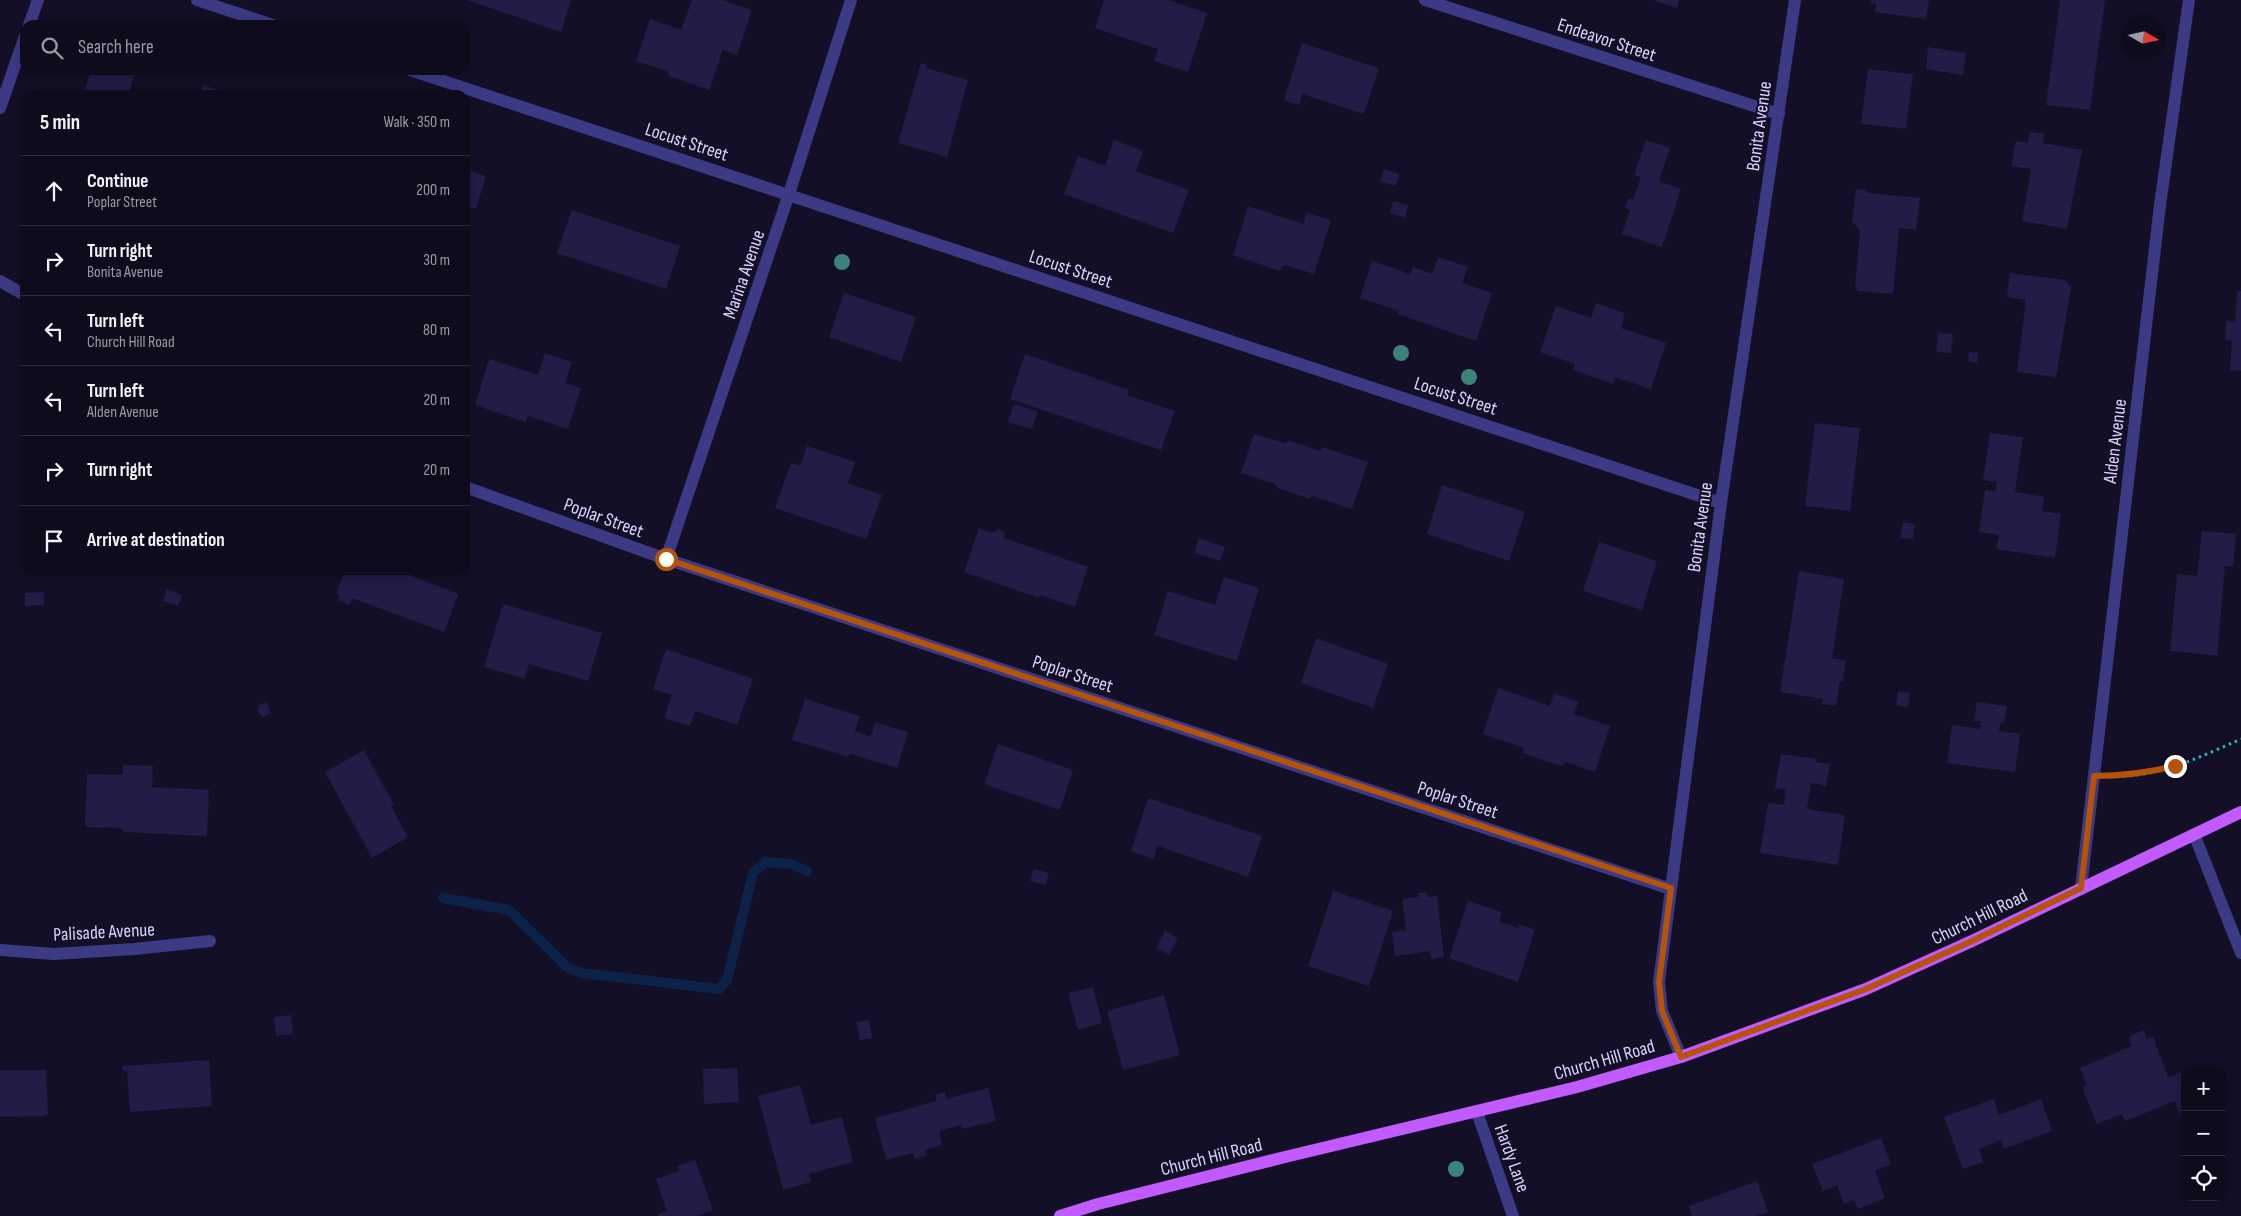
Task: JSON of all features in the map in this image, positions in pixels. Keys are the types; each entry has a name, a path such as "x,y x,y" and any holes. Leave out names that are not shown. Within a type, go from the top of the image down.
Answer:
{"main road":[{"name":"Church Hill Road","path":"1060,1216 1098,1204 1577,1087 1681,1057 1866,989 1972,941 2241,812"}],"street":[{"path":"31,20 38,0"},
{"path":"197,0 258,20"},
{"name":"Marina Avenue","path":"666,559 789,194 850,0"},
{"name":"Endeavor Street","path":"1425,0 1778,114"},
{"name":"Bonita Avenue","path":"1681,1057 1662,1011 1659,982 1720,503 1795,0"},
{"name":"Alden Avenue","path":"2081,888 2160,205 2189,0"},
{"path":"0,108 20,50"},
{"name":"Locust Street","path":"425,75 1720,503"},
{"path":"0,282 20,292"},
{"name":"Poplar Street","path":"470,489 666,559 1671,888"},
{"path":"2194,834 2241,953"},
{"name":"Palisade Avenue","path":"0,950 54,954 134,949 210,941"},
{"name":"Hardy Lane","path":"1476,1112 1513,1216"}],"path":[{"path":"2094,776 2122,776 2148,773 2175,766 2241,739"}],"building":[{"path":"467,0 571,0 561,32"},
{"path":"692,0 722,0 752,10 737,55 723,50 709,90 669,76 667,71 636,61 650,19 681,30"},
{"path":"1104,0 1168,0 1207,13 1188,72 1154,61 1158,49 1095,28"},
{"path":"1653,0 1679,0 1677,8"},
{"path":"1870,0 1929,0 1926,19 1875,12 1876,4 1870,3"},
{"path":"2060,0 2105,0 2090,110 2046,105"},
{"path":"1302,43 1379,68 1364,114 1302,94 1299,105 1284,100"},
{"path":"1928,47 1966,53 1963,75 1926,69"},
{"path":"921,63 927,65 926,68 968,80 947,157 898,143"},
{"path":"1868,69 1913,74 1906,129 1861,124"},
{"path":"89,75 134,75 130,90 85,90"},
{"path":"203,85 218,90 202,90"},
{"path":"2030,132 2044,134 2043,143 2082,150 2067,229 2022,221 2031,169 2011,166 2016,141 2028,143"},
{"path":"1114,140 1143,151 1136,171 1189,190 1173,233 1064,194 1078,156 1105,166"},
{"path":"1646,140 1670,148 1659,181 1681,189 1662,247 1622,234 1630,210 1625,208 1628,198 1633,200 1641,177 1634,175"},
{"path":"1384,169 1399,174 1396,186 1380,181"},
{"path":"470,171 486,176 476,209 470,207"},
{"path":"1856,189 1866,190 1869,193 1920,198 1916,230 1899,228 1893,294 1858,291 1855,287 1860,231 1852,221"},
{"path":"1393,201 1408,205 1405,218 1390,213"},
{"path":"1248,206 1303,224 1307,213 1331,220 1314,274 1285,265 1280,271 1233,255"},
{"path":"572,210 680,246 666,289 557,253"},
{"path":"1438,257 1468,267 1462,283 1492,293 1476,341 1398,314 1399,311 1360,298 1372,261 1410,274 1413,267 1432,274"},
{"path":"2010,273 2065,280 2071,287 2056,377 2017,372 2026,300 2007,297"},
{"path":"2237,291 2241,291 2241,371 2230,370 2232,341 2225,340 2226,321 2235,322"},
{"path":"844,293 916,317 901,362 829,337"},
{"path":"1596,303 1625,313 1621,328 1666,343 1651,389 1615,377 1613,384 1573,370 1575,364 1540,352 1556,306 1591,318"},
{"path":"1938,333 1953,334 1951,353 1936,352"},
{"path":"1969,352 1978,353 1977,363 1968,361"},
{"path":"545,353 572,362 565,383 581,388 568,429 528,416 526,422 475,405 489,359 538,375"},
{"path":"1025,354 1129,390 1127,395 1175,411 1161,450 1010,399"},
{"path":"1014,404 1038,411 1032,429 1008,422"},
{"path":"1815,423 1860,428 1850,511 1805,506"},
{"path":"1990,433 2023,437 2015,492 2044,497 2042,511 2061,514 2055,558 1996,549 1999,535 1979,532 1985,490 1996,491 1997,482 1983,480"},
{"path":"1254,434 1284,443 1290,441 1321,451 1322,447 1368,462 1352,509 1312,496 1310,499 1278,488 1275,484 1241,473"},
{"path":"807,446 855,462 848,483 882,495 866,539 775,508 791,463 800,466"},
{"path":"1442,485 1525,512 1509,561 1427,534"},
{"path":"1903,522 1915,524 1913,539 1900,538"},
{"path":"979,528 992,533 998,529 1005,532 1004,538 1088,567 1075,607 1040,595 1039,598 964,572"},
{"path":"2202,531 2236,534 2233,567 2225,566 2217,656 2170,651 2177,574 2197,576"},
{"path":"1199,538 1225,547 1220,561 1194,553"},
{"path":"1599,542 1657,561 1642,610 1583,591"},
{"path":"1799,571 1844,579 1832,658 1846,661 1843,681 1840,681 1836,706 1822,704 1823,699 1780,692"},
{"path":"343,575 409,575 458,595 444,632 352,598 349,605 338,600 340,595 336,593"},
{"path":"1224,577 1259,588 1237,661 1154,635 1168,591 1215,605"},
{"path":"167,589 182,595 178,606 163,601"},
{"path":"44,592 44,605 25,606 25,593"},
{"path":"503,604 602,633 588,681 529,664 525,679 484,667"},
{"path":"1316,638 1388,664 1373,708 1301,683"},
{"path":"666,649 753,679 737,725 695,711 690,726 664,718 672,695 653,689"},
{"path":"1498,688 1550,706 1554,693 1578,702 1574,714 1610,726 1595,772 1566,762 1561,766 1522,753 1524,748 1483,734"},
{"path":"1898,691 1910,693 1908,707 1896,705"},
{"path":"805,699 860,716 855,731 871,737 875,722 908,732 897,768 851,754 846,756 792,740"},
{"path":"266,702 271,713 262,717 258,711 259,705"},
{"path":"1977,702 2007,706 2004,723 2001,723 1999,731 2020,734 2015,772 1947,763 1952,725 1980,729 1981,721 1974,721"},
{"path":"998,744 1073,770 1060,810 984,784"},
{"path":"364,750 394,805 391,806 408,837 372,858 325,772"},
{"path":"1781,754 1817,759 1816,762 1830,764 1826,786 1811,783 1807,809 1845,815 1838,865 1760,853 1768,803 1784,805 1786,789 1775,788"},
{"path":"123,765 153,766 152,787 209,790 207,836 124,832 120,828 88,827 85,824 87,774 123,775"},
{"path":"1148,798 1262,836 1248,877 1158,846 1153,859 1131,851"},
{"path":"1034,869 1049,873 1046,885 1030,881"},
{"path":"1333,891 1393,911 1369,986 1308,966"},
{"path":"1427,892 1428,897 1437,896 1444,957 1431,959 1430,951 1395,956 1392,932 1406,930 1402,899 1418,897 1418,893"},
{"path":"1468,901 1502,912 1499,921 1518,928 1519,924 1535,930 1518,982 1449,958"},
{"path":"1165,931 1178,938 1169,955 1156,948"},
{"path":"1093,987 1102,1023 1078,1030 1068,993"},
{"path":"1164,995 1180,1055 1123,1070 1107,1011"},
{"path":"291,1015 293,1034 276,1036 274,1017"},
{"path":"869,1020 872,1038 860,1040 856,1022"},
{"path":"2144,1030 2147,1039 2153,1037 2168,1077 2181,1072 2181,1117 2175,1101 2125,1121 2122,1114 2097,1124 2082,1087 2087,1085 2080,1068 2132,1046 2129,1036"},
{"path":"209,1060 212,1106 130,1112 127,1071 123,1072 122,1066"},
{"path":"737,1068 739,1102 704,1104 703,1069"},
{"path":"0,1070 46,1070 48,1114 44,1116 0,1117"},
{"path":"800,1085 811,1125 842,1117 853,1162 809,1174 811,1182 783,1190 758,1096"},
{"path":"988,1088 996,1121 962,1129 961,1125 939,1131 942,1145 925,1150 927,1156 914,1159 913,1153 886,1160 875,1118 937,1101 935,1095 945,1092 946,1099"},
{"path":"1994,1099 1999,1115 2041,1099 2052,1131 2004,1149 2001,1140 1979,1149 1983,1162 1963,1169 1944,1117"},
{"path":"1881,1138 1891,1164 1875,1171 1885,1198 1858,1209 1854,1200 1844,1204 1837,1185 1823,1191 1812,1164"},
{"path":"695,1160 713,1210 697,1216 658,1216 658,1214 667,1211 656,1179 679,1171 677,1166"},
{"path":"1757,1181 1768,1212 1756,1216 1692,1216 1689,1206"}],"waterway":[{"path":"443,898 509,910 567,967 582,973 719,989 727,980 753,873 765,862 791,864 807,871"}],"route":[{"path":"666,559 1671,888 1659,982 1662,1011 1681,1057 1767,1027 1866,989 1972,941 2081,888 2094,776 2122,776 2148,773 2175,766"}]}
